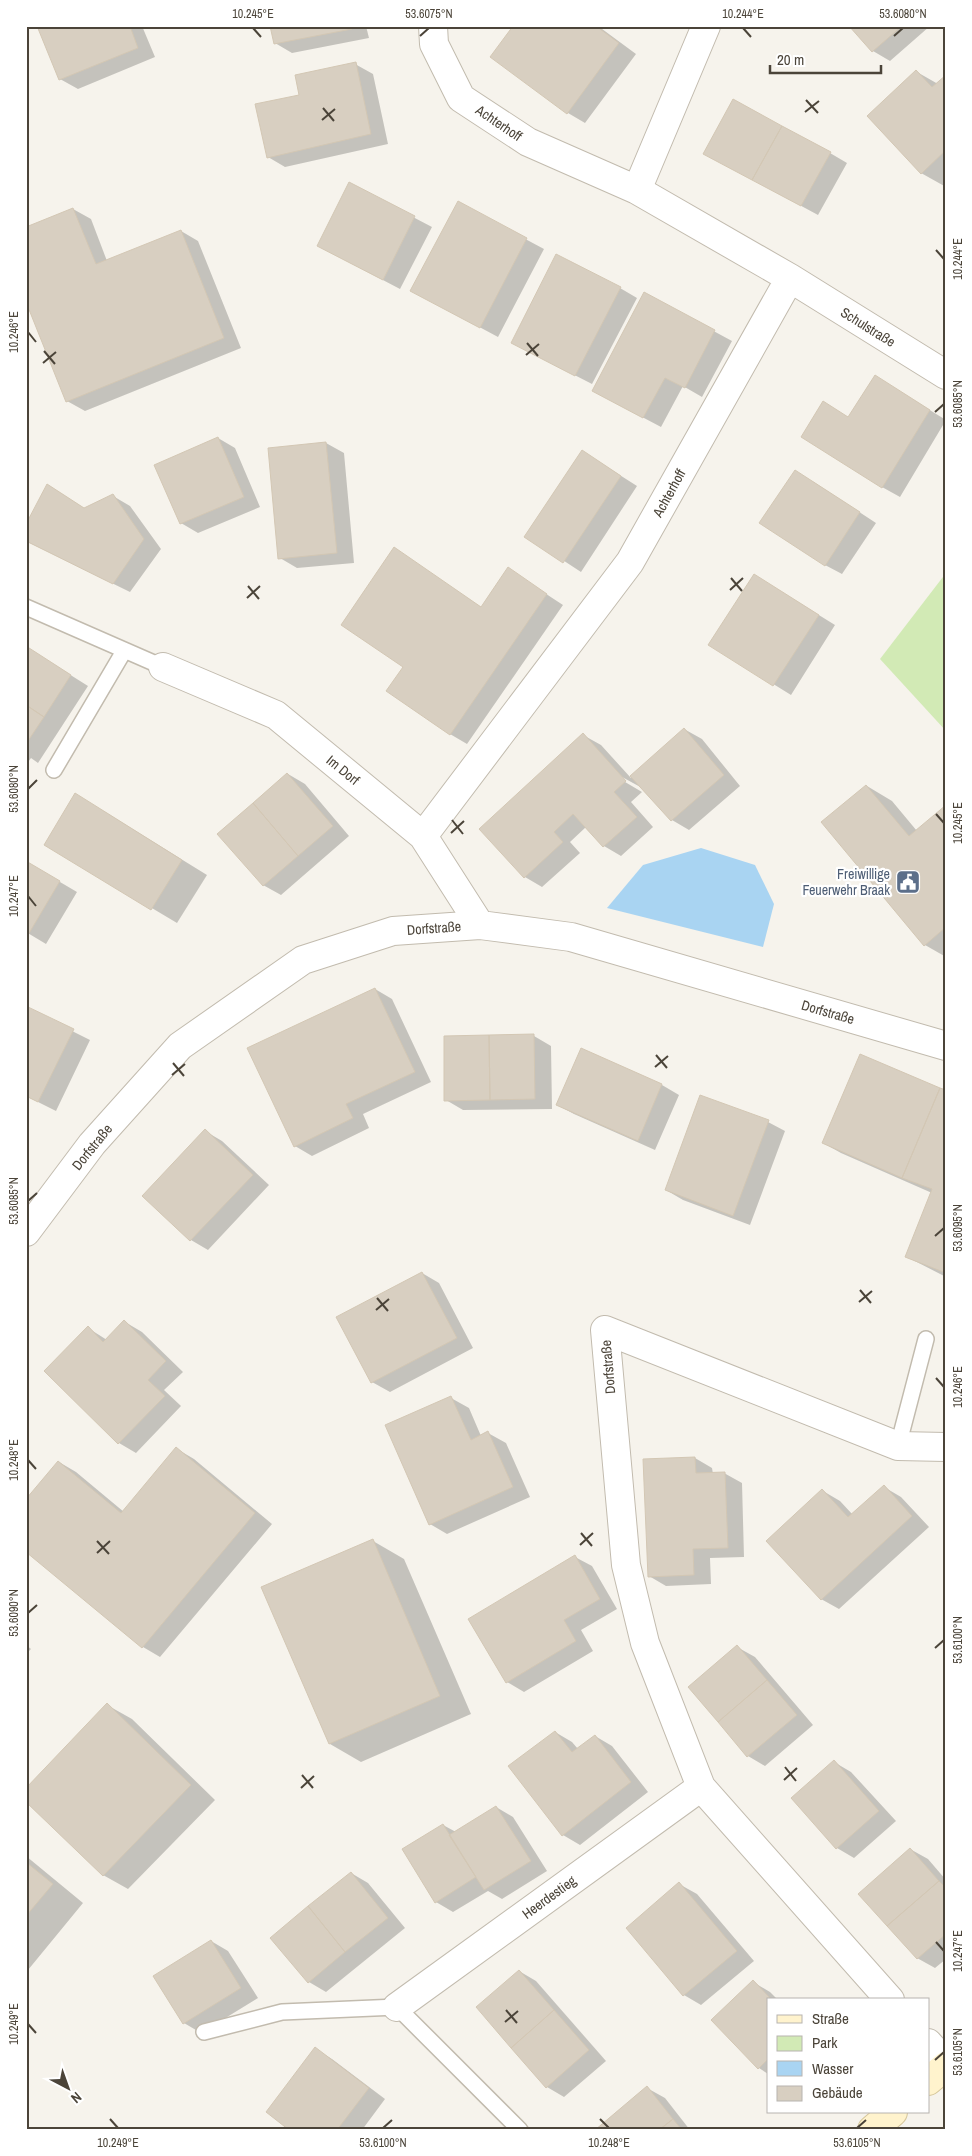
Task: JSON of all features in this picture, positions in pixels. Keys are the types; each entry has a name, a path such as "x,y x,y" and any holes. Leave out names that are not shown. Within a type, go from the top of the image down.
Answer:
{"main road":[{"path":"930,2079 946,2064"},
{"path":"872,2130 890,2114"}],"street":[{"name":"Achterhoff","path":"423,836 630,562 790,278 637,190 528,142 461,98 434,44 433,26"},
{"path":"637,190 706,26"},
{"name":"Schulstraße","path":"790,278 946,376"},
{"name":"Im Dorf","path":"163,667 276,715 423,836 480,925"},
{"name":"Dorfstraße","path":"26,1232 92,1144 180,1046 303,960 393,931 480,925 571,937 946,1046"},
{"name":"Dorfstraße","path":"701,1787 645,1643 626,1565 605,1330 898,1446 946,1447"},
{"path":"701,1787 888,1998"},
{"name":"Heerdestieg","path":"397,2007 701,1787"},
{"path":"930,2045 946,2064"}],"lane":[{"path":"26,607 163,667"},
{"path":"54,770 124,650"},
{"path":"898,1446 926,1338"},
{"path":"204,2032 282,2012 397,2007 520,2130"}],"green space":[{"path":"946,573 946,731 880,659"}],"water":[{"path":"701,848 755,865 774,904 763,947 607,908 643,865"}],"building":[{"path":"37,26 130,26 138,48 59,80"},
{"path":"270,26 351,26 352,29 274,44"},
{"path":"513,26 596,26 619,43 567,114 490,57"},
{"path":"849,26 902,26 872,52"},
{"path":"356,62 371,134 267,158 255,104 299,95 295,75"},
{"path":"916,70 932,87 946,75 946,150 921,174 867,116"},
{"path":"733,99 782,126 752,180 703,154"},
{"path":"782,126 831,152 801,206 752,180"},
{"path":"349,182 415,216 383,280 317,246"},
{"path":"458,201 527,238 480,328 410,291"},
{"path":"73,208 96,264 181,230 224,338 66,402 26,302 26,227"},
{"path":"556,254 621,287 575,376 511,343"},
{"path":"644,292 715,330 685,388 665,378 643,418 592,391"},
{"path":"875,375 930,410 882,488 801,437 823,401 848,417"},
{"path":"218,437 244,497 180,524 154,465"},
{"path":"326,442 337,553 278,559 268,448"},
{"path":"582,450 621,476 563,563 524,537"},
{"path":"795,470 860,512 825,566 759,523"},
{"path":"47,484 84,508 113,494 144,539 113,584 26,541 26,524"},
{"path":"394,547 481,607 508,567 547,594 450,735 386,691 403,667 341,625"},
{"path":"754,574 819,615 773,686 708,645"},
{"path":"26,646 71,675 44,717 26,705"},
{"path":"26,705 44,717 26,744"},
{"path":"684,728 724,775 671,821 630,776"},
{"path":"583,733 626,781 614,792 637,817 603,847 573,814 554,832 563,842 524,878 479,829"},
{"path":"287,773 333,826 298,856 253,803"},
{"name":"Freiwillige Feuerwehr Braak","path":"866,785 909,836 946,805 946,927 924,946 821,822"},
{"path":"75,793 182,860 151,910 44,845"},
{"path":"253,803 298,856 263,886 217,834"},
{"path":"26,861 60,881 28,935 26,934"},
{"path":"375,988 415,1072 346,1104 353,1118 294,1147 247,1048"},
{"path":"26,1006 74,1029 38,1102 26,1096"},
{"path":"534,1034 535,1099 490,1100 489,1035"},
{"path":"489,1035 490,1100 444,1101 444,1036"},
{"path":"581,1048 662,1084 638,1141 556,1105"},
{"path":"860,1054 940,1088 902,1178 822,1143"},
{"path":"940,1088 946,1090 946,1273 905,1257 932,1189 902,1178"},
{"path":"700,1095 769,1120 733,1216 665,1190"},
{"path":"205,1129 253,1175 190,1241 142,1196"},
{"path":"422,1272 457,1338 371,1383 336,1317"},
{"path":"124,1320 166,1361 148,1380 165,1396 118,1444 44,1371 88,1326 103,1342"},
{"path":"451,1396 471,1440 488,1431 513,1487 429,1525 385,1425"},
{"path":"176,1447 255,1513 142,1648 26,1552 26,1499 58,1461 121,1513"},
{"path":"695,1457 696,1473 725,1472 728,1548 693,1549 694,1575 648,1577 643,1459"},
{"path":"884,1485 912,1516 821,1600 766,1541 822,1489 848,1517"},
{"path":"373,1539 440,1696 329,1744 261,1587"},
{"path":"575,1555 600,1599 564,1620 576,1641 506,1683 468,1619"},
{"path":"737,1645 767,1680 718,1722 688,1687"},
{"path":"767,1680 797,1715 747,1757 718,1722"},
{"path":"107,1703 191,1785 103,1876 26,1802 26,1788"},
{"path":"555,1731 572,1752 595,1735 631,1782 562,1836 508,1766"},
{"path":"834,1760 879,1811 836,1849 791,1798"},
{"path":"496,1806 531,1861 484,1890 449,1835"},
{"path":"443,1824 476,1877 435,1903 402,1849"},
{"path":"910,1848 939,1881 887,1926 858,1894"},
{"path":"26,1862 53,1884 26,1916"},
{"path":"351,1872 388,1918 345,1952 308,1906"},
{"path":"939,1881 946,1888 946,1934 917,1959 887,1926"},
{"path":"679,1882 737,1951 683,1996 626,1928"},
{"path":"308,1906 345,1952 308,1983 270,1938"},
{"path":"211,1940 241,1988 183,2024 153,1976"},
{"path":"519,1970 554,2010 511,2048 476,2007"},
{"path":"753,1980 770,1998 767,1998 767,2060 758,2069 711,2020"},
{"path":"554,2010 589,2050 546,2088 511,2048"},
{"path":"315,2047 369,2088 337,2130 289,2130 266,2112"},
{"path":"647,2086 673,2119 659,2130 595,2130"},
{"path":"673,2119 682,2130 659,2130"}],"place":[{"name":"Freiwillige Feuerwehr Braak","path":"908,882"}]}
